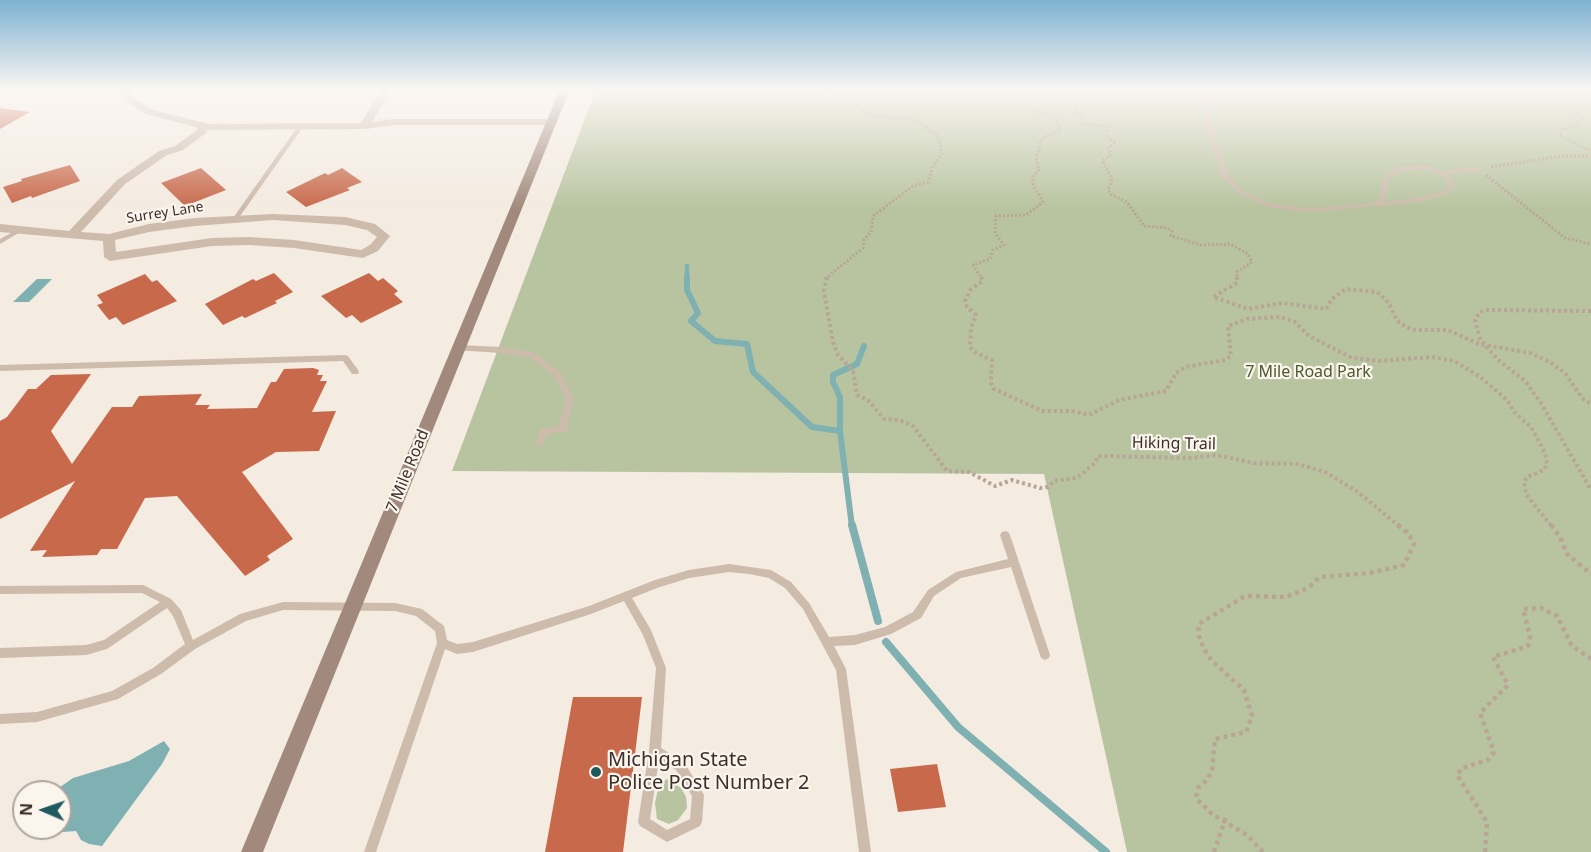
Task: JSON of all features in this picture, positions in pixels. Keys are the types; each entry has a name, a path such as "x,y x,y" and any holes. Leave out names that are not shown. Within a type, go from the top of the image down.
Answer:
{"street":[{"name":"Surrey Lane","path":"72,235 121,182 163,153 179,148 202,131 202,129"},
{"path":"378,129 389,131 461,129"},
{"name":"7 Mile Road","path":"252,852 548,129"},
{"name":"Surrey Lane","path":"72,235 109,238 148,228 236,218 345,221 371,227 384,236 374,248 363,254 249,240 212,242 110,257 109,238"},
{"path":"0,228 72,235"}],"lane":[{"path":"236,218 298,129"},
{"path":"1211,129 1218,163 1225,176 1254,200 1269,206 1311,210 1419,200 1444,194 1452,186 1450,179 1443,173"},
{"path":"1378,204 1384,193 1386,178 1397,169 1422,167 1443,173 1479,169"},
{"path":"0,242 20,231"},
{"path":"459,348 501,350 532,355 557,374 570,399 563,429 544,431 539,443"},
{"path":"0,368 345,358 355,372"},
{"path":"1005,536 1045,655"},
{"path":"825,642 855,640 888,631 917,615 932,593 959,575 1014,562"},
{"path":"442,643 457,649 473,647 627,597 655,584 689,574 729,568 771,574 788,585 806,606 841,669 865,852"},
{"path":"0,590 143,589 168,602 177,613 191,646"},
{"path":"627,597 647,633 661,668 655,751 644,822 667,836 696,822 698,795 680,766 655,751"},
{"path":"0,653 86,650 107,644 168,602"},
{"path":"0,718 37,717 114,695 157,671 191,646 244,617 283,606 395,607 419,612 440,629 442,643 370,852"}],"path":[{"name":"Hiking Trail","path":"929,129 939,137 942,152 933,166 928,182 914,186 873,216 871,232 864,240 862,250 825,279 833,344 838,355 853,371 857,395 868,400 884,419 898,420 913,426 918,436 935,452 943,468 952,473 969,472 995,486 1012,480 1040,488 1054,481 1077,478 1095,463 1098,456 1191,458 1216,455 1254,463 1298,464 1325,472 1358,492 1408,533 1414,544 1404,565 1370,573 1320,577 1308,588 1286,597 1245,596 1199,624 1198,634 1204,649 1212,661 1244,690 1252,716 1246,732 1215,739 1212,770 1196,792 1196,798 1204,808 1226,819 1247,835 1263,852"},
{"path":"1059,129 1057,133 1042,138 1036,159 1039,170 1033,177 1032,185 1043,202 1026,215 996,216 995,232 1005,244 993,250 990,259 973,265 983,280 971,289 965,301 967,307 976,315 971,327 970,347 976,353 990,357 992,360 991,383 994,389 1042,411 1072,411 1089,415 1119,400 1166,391 1176,373 1185,367 1225,360 1231,356 1232,348 1228,326 1247,318 1263,317 1280,317 1295,322 1310,336 1352,358 1379,361 1432,357 1454,361 1479,376 1508,401 1514,412 1532,427 1545,453 1546,464 1544,470 1527,477 1524,482 1526,494 1560,537 1567,554 1591,574"},
{"path":"1108,129 1106,137 1116,142 1108,148 1111,155 1102,161 1112,178 1108,190 1112,195 1127,202 1128,206 1140,216 1146,228 1168,228 1172,231 1171,236 1202,245 1230,244 1248,254 1252,262 1237,272 1238,283 1221,290 1213,297 1215,299 1248,309 1282,303 1326,309 1332,299 1343,290 1369,290 1385,297 1394,317 1406,326 1422,332 1448,330 1485,345 1530,353 1550,362 1565,373 1582,398 1591,404"},
{"path":"1565,129 1558,135 1591,154"},
{"path":"1479,169 1562,156 1591,154"},
{"path":"1479,169 1565,238 1591,244"},
{"path":"1591,311 1486,310 1480,312 1475,320 1485,345 1497,359 1525,381 1591,490"},
{"path":"1485,852 1487,822 1457,775 1462,768 1488,760 1494,752 1480,713 1508,685 1493,657 1528,646 1530,636 1523,609 1541,608 1557,616 1572,646 1591,659"},
{"path":"1214,852 1226,819"}],"green space":[{"name":"7 Mile Road Park","path":"581,129 1591,129 1591,852 1127,852 1044,474 452,471"},
{"path":"667,779 681,788 686,797 687,808 678,820 669,824 657,819 655,803 659,785"}],"water":[{"path":"37,279 52,279 29,302 13,302"},
{"path":"164,741 170,749 162,764 102,846 81,840 76,831 72,831 72,780 70,780 129,761"}],"building":[{"path":"70,165 80,181 32,198 31,196 12,203 3,187 22,181 21,179"},
{"path":"201,168 226,190 185,206 161,183"},
{"path":"342,168 362,182 347,188 350,190 306,207 286,192 325,173 328,175"},
{"path":"274,273 293,292 275,301 277,303 245,318 242,316 223,325 205,304 253,279 256,281"},
{"path":"369,273 378,281 383,278 398,291 394,294 403,302 361,323 352,315 346,318 321,296"},
{"path":"145,274 152,282 157,280 177,301 123,325 116,317 109,320 97,305 103,303 97,295"},
{"path":"313,368 319,370 317,375 323,375 320,381 327,381 312,412 336,411 319,451 276,452 242,472 293,539 267,556 270,560 245,576 177,496 145,498 117,549 101,549 97,555 42,557 47,550 30,551 75,481 0,519 0,421 7,417 28,389 36,389 51,375 91,374 51,431 72,464 112,407 132,407 139,396 202,394 195,405 210,405 207,409 257,408 271,382 276,382 284,369"},
{"name":"Michigan State Police Post Number 2","path":"573,697 642,697 623,852 545,852"},
{"path":"937,764 946,807 898,812 890,769"}],"waterway":[{"path":"687,266 687,290 698,313 691,321 715,341 747,344 753,372 812,427 840,431"},
{"path":"840,431 840,397 833,382 833,375 857,364 864,346"},
{"path":"840,431 852,527"},
{"path":"852,525 878,621"},
{"path":"886,642 958,727 1106,852"}],"place":[{"name":"Michigan State Police Post Number 2","path":"596,772"}]}
